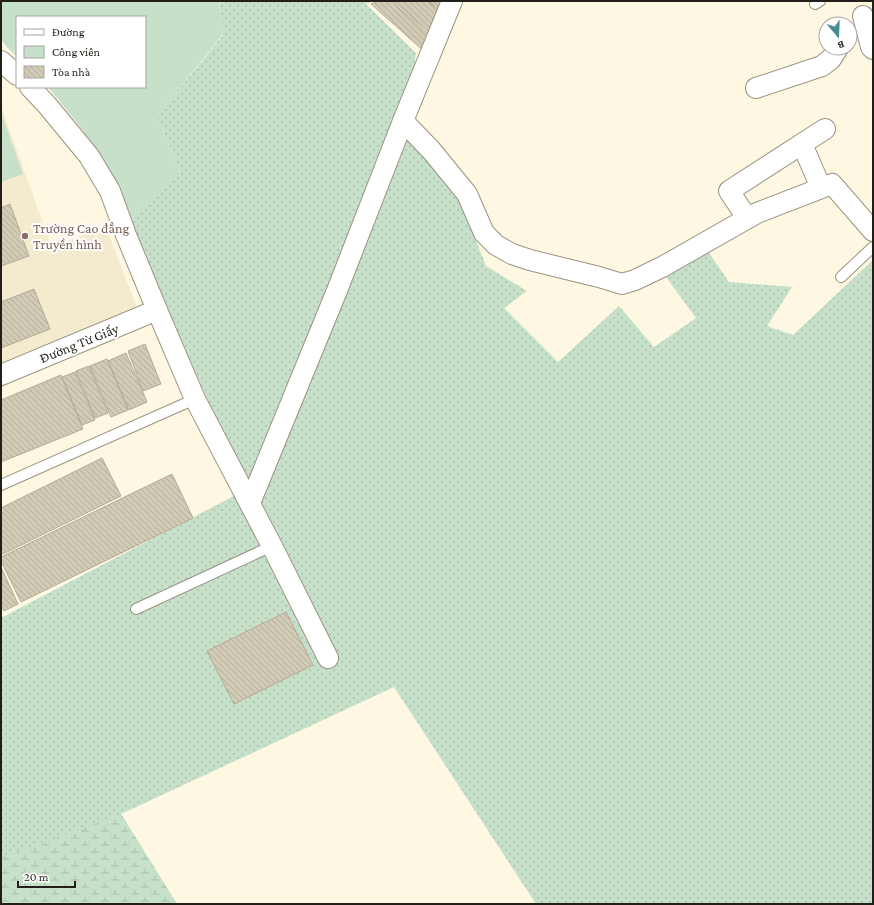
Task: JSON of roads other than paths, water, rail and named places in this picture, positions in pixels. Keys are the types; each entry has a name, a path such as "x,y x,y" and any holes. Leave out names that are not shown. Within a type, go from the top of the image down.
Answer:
{"street":[{"path":"250,503 338,288 403,121 452,1"},
{"path":"862,17 871,47 873,49"},
{"path":"756,88 822,66 833,56"},
{"path":"1,61 16,74"},
{"path":"31,88 89,156 110,191 126,235 195,399 250,503 328,658"},
{"path":"403,121 431,150 466,194 484,233 496,245 512,254 530,260 622,284 635,280 662,267 757,213 832,184 873,231"},
{"path":"748,218 729,191 825,129"},
{"path":"802,144 821,188"},
{"name":"Đường Từ Giấy","path":"1,375 157,310"}],"lane":[{"path":"840,277 873,247"},
{"path":"1,485 195,399"},
{"path":"136,609 272,546"}],"place":[{"name":"Trường Cao đẳng Truyền hình","path":"25,236"}]}
